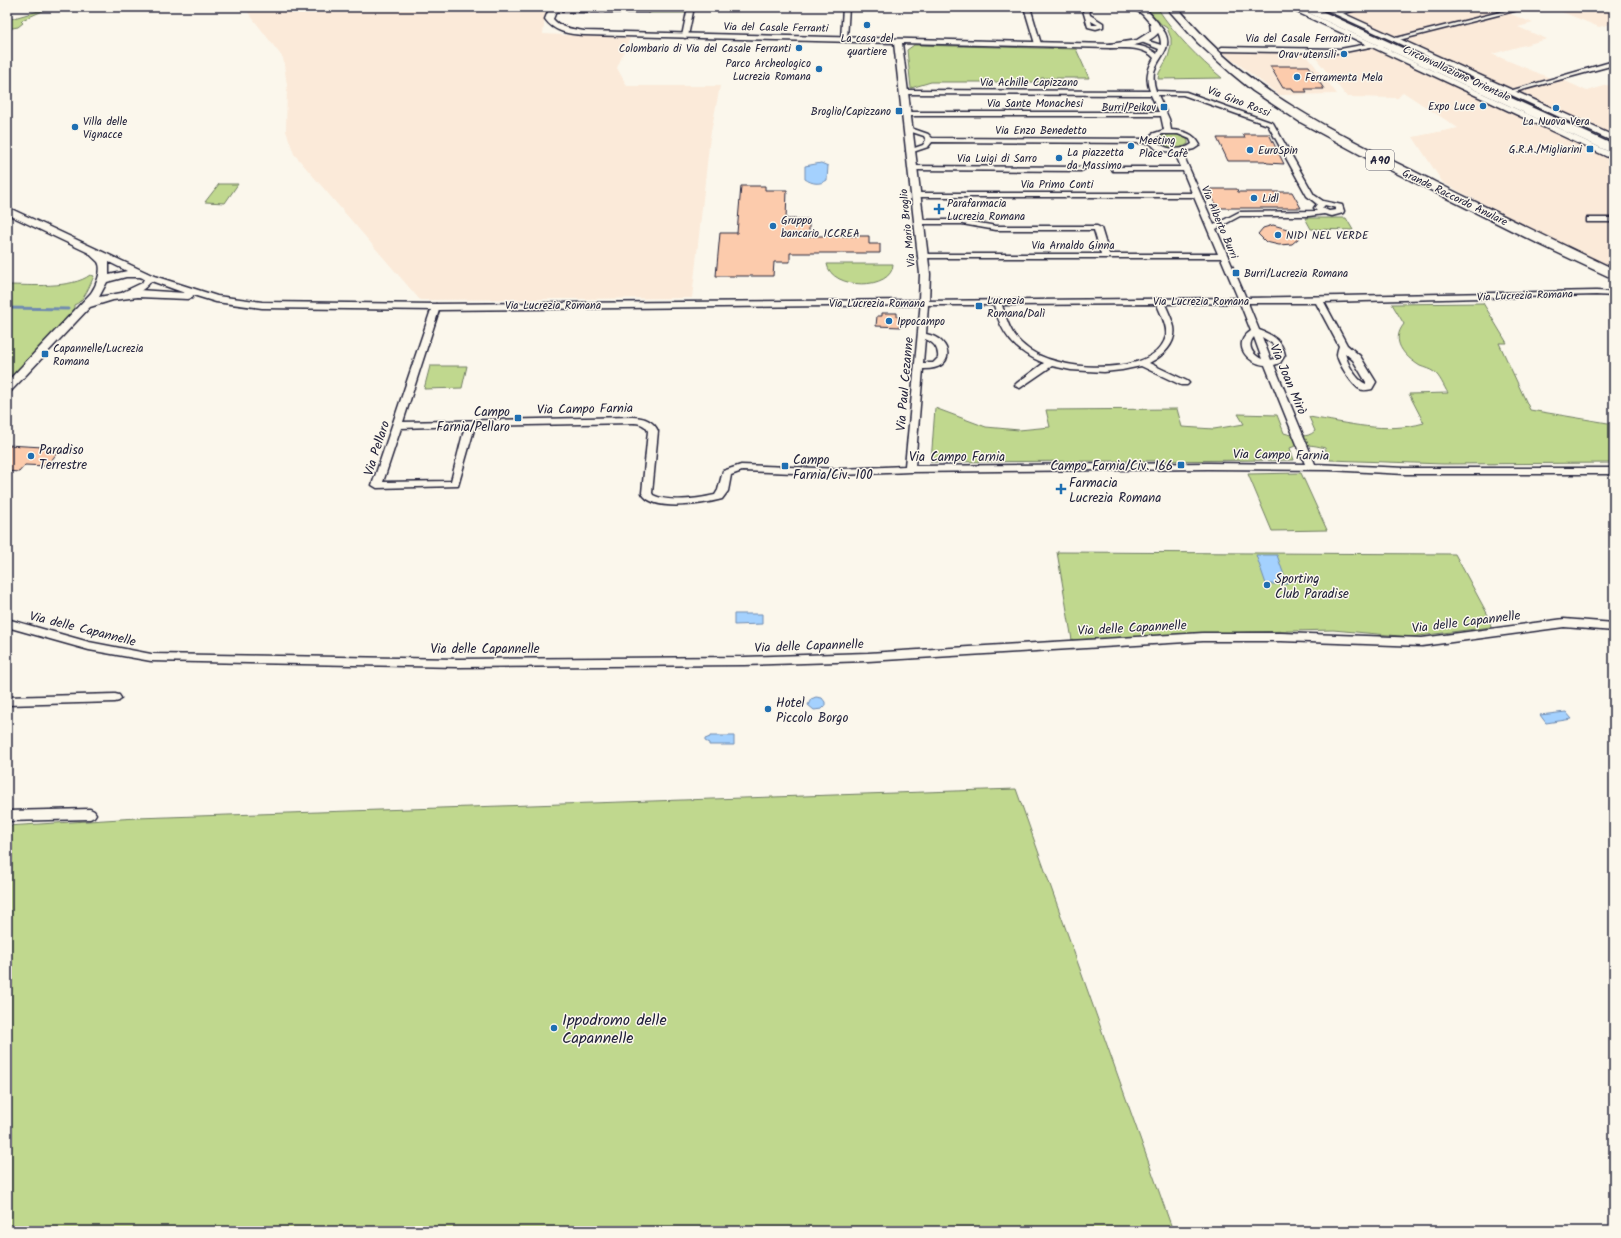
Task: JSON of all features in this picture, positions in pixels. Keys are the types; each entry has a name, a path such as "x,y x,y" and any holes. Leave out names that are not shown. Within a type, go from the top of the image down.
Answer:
{"highway":[{"name":"Grande Raccordo Anulare","path":"1171,7 1204,43 1232,68 1263,92 1303,118 1378,159 1614,275"},
{"path":"1304,7 1376,44 1614,150"},
{"path":"1313,7 1345,22 1376,44"}],"street":[{"path":"685,36 691,7"},
{"path":"844,39 846,7"},
{"path":"1027,7 1038,44"},
{"path":"1085,7 1087,16"},
{"path":"1133,7 1148,15"},
{"path":"1140,7 1162,33 1165,43 1164,49 1153,66 1151,74 1153,93 1167,125 1168,132"},
{"name":"Circonvallazione Orientale","path":"1290,7 1376,44 1614,157"},
{"name":"Circonvallazione Orientale","path":"1323,7 1614,139"},
{"path":"1337,13 1364,7"},
{"path":"1395,39 1527,7"},
{"path":"554,9 649,10"},
{"name":"Via del Casale Ferranti","path":"554,9 549,19 550,22 560,28 576,32 844,39 899,44"},
{"path":"1142,41 1155,32 1154,23"},
{"path":"1110,46 1142,41 1154,44 1164,49"},
{"path":"1142,41 1146,50"},
{"path":"899,44 916,42 1110,46 1146,50 1155,54 1158,59"},
{"name":"Via Mario Broglio","path":"899,44 925,282 924,303"},
{"name":"Via del Casale Ferranti","path":"1222,49 1340,52 1376,44"},
{"path":"1509,92 1614,63"},
{"name":"Via Achille Capizzano","path":"904,92 1153,93"},
{"name":"Via Gino Rossi","path":"1153,93 1181,92 1190,94 1271,124 1311,196 1322,204 1318,208 1325,212"},
{"name":"Via Sante Monachesi","path":"907,114 1162,114"},
{"path":"908,129 926,135 930,140 926,146 910,151"},
{"path":"1168,132 1182,133 1195,140 1196,143 1193,147 1178,151 1161,148 1152,141 1152,138 1156,134 1168,132"},
{"name":"Via Enzo Benedetto","path":"930,140 1152,141"},
{"name":"Via Alberto Burri","path":"1178,151 1243,301"},
{"name":"Via Luigi di Sarro","path":"913,168 1081,169"},
{"path":"1116,169 1185,169"},
{"name":"Via Primo Conti","path":"916,194 1198,195"},
{"path":"1212,228 1220,226 1234,216 1241,214 1335,213 1341,210 1339,206 1333,204 1322,204"},
{"path":"7,210 86,246 144,275 148,279 146,284 126,294 113,292 103,283"},
{"path":"1590,220 1614,220"},
{"path":"919,222 962,222 996,228 1097,228 1106,256"},
{"path":"86,246 99,256 104,264 103,283"},
{"name":"Via Arnaldo Ginna","path":"922,256 1223,256"},
{"path":"7,389 85,305 103,283 126,274 144,275"},
{"name":"Via Lucrezia Romana","path":"144,275 216,299 282,306 436,307 1243,301 1596,293 1614,294"},
{"path":"85,305 106,297 126,294 173,294 216,299"},
{"path":"1319,300 1343,346"},
{"path":"997,302 1006,329 1013,340 1028,352 1051,362 1070,367 1091,369 1117,368 1141,363 1159,354 1169,340 1170,329 1160,301"},
{"name":"Via Joan Mirò","path":"1243,301 1311,467"},
{"name":"Via Paul Cezanne","path":"910,468 924,303"},
{"name":"Via Pellaro","path":"436,307 377,485 455,484 471,422"},
{"path":"1256,332 1272,339 1279,347 1279,360 1269,364 1256,360 1247,349 1246,340 1250,335 1256,332"},
{"path":"919,366 937,364 941,362 943,356 941,348 935,340 922,336"},
{"path":"1020,385 1051,362"},
{"path":"1141,363 1184,383"},
{"name":"Via Campo Farnia","path":"396,425 471,422 632,420 646,422 650,424 653,431 647,493 649,497 658,501 701,500 718,497 723,491 726,473 741,468 837,472 910,468 1208,466 1311,467 1405,471 1614,471"},
{"name":"Via delle Capannelle","path":"7,623 76,643 141,657 172,659 458,663 794,660 1203,637 1304,637 1422,642 1564,623 1614,628"},
{"path":"7,701 115,698"},
{"path":"7,816 90,814"}],"shaded area":[{"path":"244,7 546,7 543,34 630,38 617,68 627,86 720,86 710,137 692,298 420,300 294,154 286,131 287,85 283,58"},
{"path":"1370,7 1520,7 1395,38 1342,14"},
{"path":"1550,7 1614,7 1614,23 1599,27"},
{"path":"1508,13 1533,23 1518,27 1547,39 1492,54 1550,78 1509,90 1398,40"},
{"path":"1372,47 1614,160 1614,271 1443,183 1413,137 1458,128 1403,92 1398,98 1347,97 1311,52 1340,53"},
{"path":"1221,51 1304,52 1337,94 1279,95"},
{"path":"1561,79 1587,91 1608,85 1614,88 1614,137 1514,93"}],"green space":[{"path":"649,7 686,7 685,13 648,13"},
{"path":"1146,7 1161,7 1162,8 1158,9 1180,37 1204,63 1222,78 1158,79 1159,73 1168,57 1171,46 1171,38 1167,28 1161,24"},
{"path":"45,10 22,20 21,21 23,23 18,27 7,29 7,20"},
{"path":"914,45 1076,49 1089,78 1041,78 1042,82 931,82 911,88 907,50"},
{"path":"1172,134 1182,136 1188,140 1188,144 1173,148 1165,146 1158,141 1158,139 1162,136"},
{"path":"219,184 238,184 225,203 205,202"},
{"path":"1305,218 1346,218 1353,230 1311,229"},
{"path":"827,264 893,264 890,273 883,279 873,283 862,284 850,283 839,279 831,273"},
{"path":"90,275 94,276 89,288 84,297 74,305 74,312 7,385 7,285 39,286 62,284 73,282"},
{"path":"1483,303 1507,343 1499,343 1530,410 1614,424 1614,463 1443,464 1330,460 1325,448 1308,445 1299,445 1290,448 1294,460 931,462 935,408 986,427 1019,430 1050,427 1046,410 1177,409 1182,427 1214,429 1244,424 1238,414 1277,415 1284,433 1300,436 1312,434 1315,431 1309,417 1381,428 1395,428 1424,423 1409,394 1448,393 1436,374 1431,370 1420,366 1404,353 1398,336 1404,324 1392,304"},
{"path":"430,366 467,366 462,388 424,389"},
{"path":"1301,473 1327,530 1272,531 1248,474"},
{"name":"Sporting Club Paradise","path":"1057,552 1455,554 1489,617 1491,627 1411,637 1333,630 1072,640"},
{"name":"Ippodromo delle Capannelle","path":"1016,789 1173,1231 7,1231 7,826 137,818"}],"water":[{"path":"821,163 828,166 827,180 822,183 816,183 805,179 805,166"},
{"path":"1256,555 1277,555 1287,584 1266,584"},
{"path":"734,614 762,614 762,624 734,625"},
{"path":"816,697 822,698 825,702 825,706 822,709 814,710 808,705 811,699"},
{"path":"1566,712 1572,719 1546,723 1540,715"},
{"path":"710,736 734,736 734,745 709,745 705,739"}],"building":[{"name":"Ferramenta Mela","path":"1270,66 1309,66 1324,89 1305,89 1307,92 1294,92 1292,88 1283,88"},
{"name":"EuroSpin","path":"1243,134 1269,134 1284,164 1267,163 1265,161 1228,161 1217,138 1245,138"},
{"name":"Gruppo bancario ICCREA","path":"741,186 765,186 765,190 787,190 786,219 809,219 809,236 869,236 869,244 880,244 880,253 790,253 790,262 774,262 773,276 716,276 720,233 737,233"},
{"name":"Lidl","path":"1209,189 1237,189 1238,192 1292,192 1301,208 1217,208"},
{"name":"NIDI NEL VERDE","path":"1273,225 1291,230 1299,238 1292,244 1279,245 1266,242 1258,234 1263,228"},
{"name":"Ippocampo","path":"882,313 897,313 897,317 901,317 901,327 876,326 877,316 882,316"},
{"name":"Paradiso Terrestre","path":"7,445 61,448 47,466 25,465 19,472 7,471"}],"waterway":[{"path":"7,308 68,309"}],"place":[{"name":"La casa del quartiere","path":"867,25"},
{"name":"Colombario di Via del Casale Ferranti","path":"799,48"},
{"name":"Orav utensili","path":"1344,54"},
{"name":"Parco Archeologico Lucrezia Romana","path":"819,69"},
{"name":"Ferramenta Mela","path":"1297,77"},
{"name":"Expo Luce","path":"1483,106"},
{"name":"Burri/Peikov","path":"1164,107"},
{"name":"La Nuova Vera","path":"1556,108"},
{"name":"Broglio/Capizzano","path":"899,111"},
{"name":"Villa delle Vignacce","path":"75,127"},
{"name":"Meeting Place Cafè","path":"1131,146"},
{"name":"G.R.A./Migliarini","path":"1590,149"},
{"name":"EuroSpin","path":"1250,150"},
{"name":"La piazzetta da Massimo","path":"1059,158"},
{"name":"Lidl","path":"1254,198"},
{"name":"Parafarmacia Lucrezia Romana","path":"939,209"},
{"name":"Gruppo bancario ICCREA","path":"773,226"},
{"name":"NIDI NEL VERDE","path":"1278,235"},
{"name":"Burri/Lucrezia Romana","path":"1236,273"},
{"name":"Lucrezia Romana/Dalì","path":"979,306"},
{"name":"Ippocampo","path":"889,321"},
{"name":"Capannelle/Lucrezia Romana","path":"45,354"},
{"name":"Campo Farnia/Pellaro","path":"518,418"},
{"name":"Paradiso Terrestre","path":"31,456"},
{"name":"Campo Farnia/Civ. 166","path":"1181,465"},
{"name":"Campo Farnia/Civ. 100","path":"785,466"},
{"name":"Farmacia Lucrezia Romana","path":"1061,489"},
{"name":"Sporting Club Paradise","path":"1267,585"},
{"name":"Hotel Piccolo Borgo","path":"768,709"},
{"name":"Ippodromo delle Capannelle","path":"554,1028"}]}
